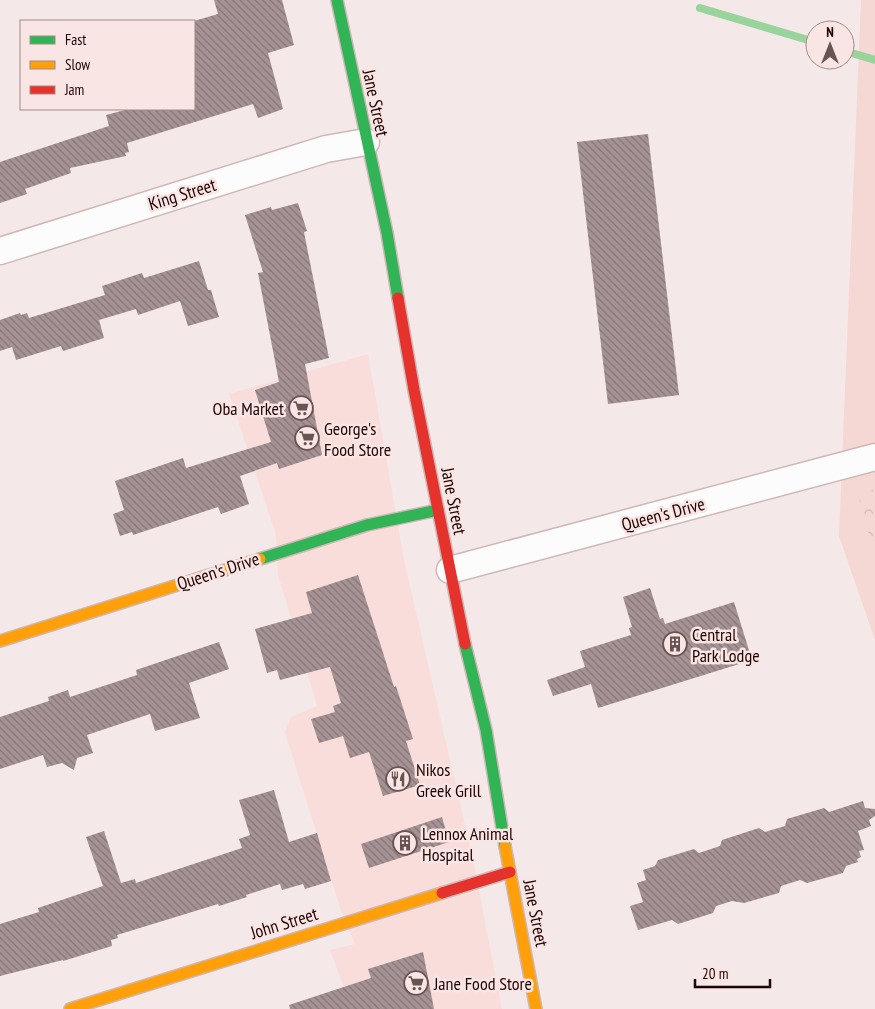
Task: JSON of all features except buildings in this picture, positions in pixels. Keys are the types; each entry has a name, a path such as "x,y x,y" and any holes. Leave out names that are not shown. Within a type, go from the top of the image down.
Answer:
{"main road":[{"name":"Jane Street","path":"337,0 366,142 387,232 411,372 466,650 486,730 536,1009"},
{"name":"Queen's Drive","path":"0,641 367,525 438,510"},
{"name":"John Street","path":"70,1009 510,872"}],"street":[{"name":"King Street","path":"0,251 326,149 366,142"},
{"name":"Queen's Drive","path":"450,570 867,459"}],"shaded area":[{"path":"368,354 404,560 472,855 502,1009 352,1009 330,950 355,944 340,908 285,733 291,717 317,706 278,575 276,535 229,394"}],"green space":[{"path":"861,0 875,0 875,640 839,536"},
{"path":"875,489 875,558 858,494"}],"waterway":[{"path":"700,8 805,39"},
{"path":"855,54 875,60"}],"traffic: fast":[{"path":"337,0 387,233 398,298"},
{"path":"260,559 367,525 438,510"},
{"path":"465,644 486,730 505,846"}],"traffic: slow":[{"path":"0,641 260,559"},
{"path":"505,846 536,1009"},
{"path":"70,1009 442,893"}],"traffic: jam":[{"path":"398,298 414,390 465,644"},
{"path":"442,893 510,872"}],"place":[{"name":"Oba Market","path":"301,408"},
{"name":"George's Food Store","path":"307,438"},
{"name":"Central Park Lodge","path":"675,644"},
{"name":"Nikos Greek Grill","path":"398,779"},
{"name":"Lennox Animal Hospital","path":"405,843"},
{"name":"Jane Food Store","path":"416,983"}]}
